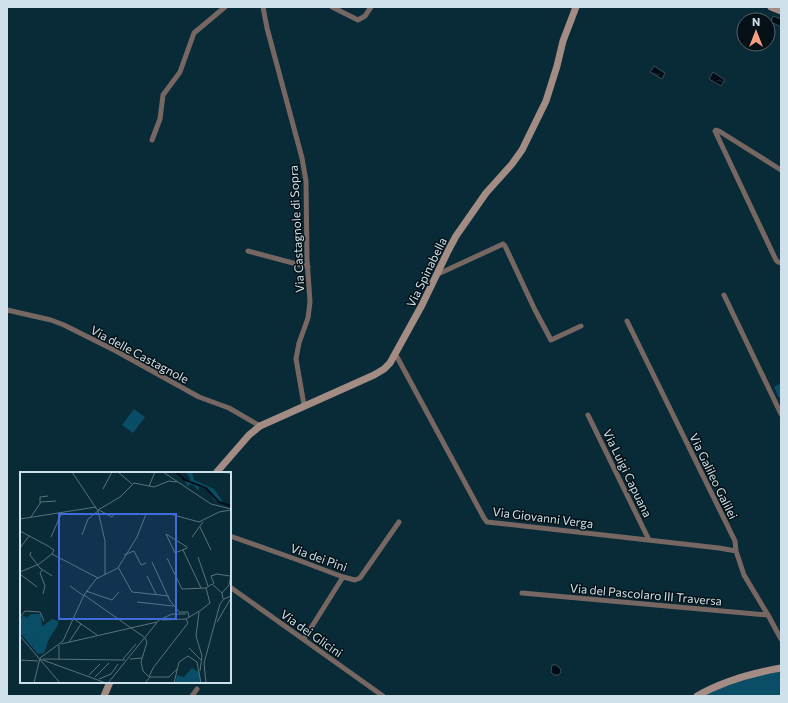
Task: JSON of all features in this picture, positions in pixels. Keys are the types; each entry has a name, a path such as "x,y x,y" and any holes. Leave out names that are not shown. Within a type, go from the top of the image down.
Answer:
{"street":[{"path":"152,140 160,118 163,95 180,72 194,33 225,7"},
{"name":"Via Castagnole di Sopra","path":"263,7 267,28 304,165 307,198 310,312 298,346 296,359 304,405"},
{"path":"332,7 358,20 365,16 371,7"},
{"name":"Via Spinabella","path":"217,472 249,435 260,426 378,373 388,366 396,355 448,250 462,226 486,193 512,164 522,150 546,101 563,41 576,7"},
{"path":"771,7 781,11"},
{"path":"781,170 719,131 715,130 715,133 776,260 781,263"},
{"path":"436,275 503,244 551,340 581,326"},
{"path":"248,251 308,267"},
{"path":"724,295 781,414"},
{"name":"Via delle Castagnole","path":"7,310 51,320 70,327 199,396 229,408 260,426"},
{"name":"Via Galileo Galilei","path":"627,321 736,541 736,551 746,581 768,615 781,639"},
{"name":"Via Giovanni Verga","path":"396,355 487,522 736,551"},
{"name":"Via Luigi Capuana","path":"588,415 649,540"},
{"name":"Via dei Pini","path":"231,536 354,580 360,578 399,522"},
{"path":"304,640 343,577"},
{"name":"Via dei Glicini","path":"231,588 383,696"},
{"name":"Via del Pascolaro III Traversa","path":"522,593 768,615"},
{"path":"697,696 732,680 781,668"},
{"path":"104,696 110,683"},
{"path":"192,696 196,689"}],"shaded area":[{"path":"781,383 781,397 779,398 774,387"},
{"path":"134,409 145,417 133,433 122,425"},
{"path":"781,671 781,696 704,696 742,681"}],"water":[{"path":"776,17 781,19 781,27 776,24"},
{"path":"654,66 665,73 662,79 650,72"},
{"path":"713,72 725,80 721,86 709,79"},
{"path":"552,665 557,665 560,668 561,672 559,675 554,675 551,672"}]}
